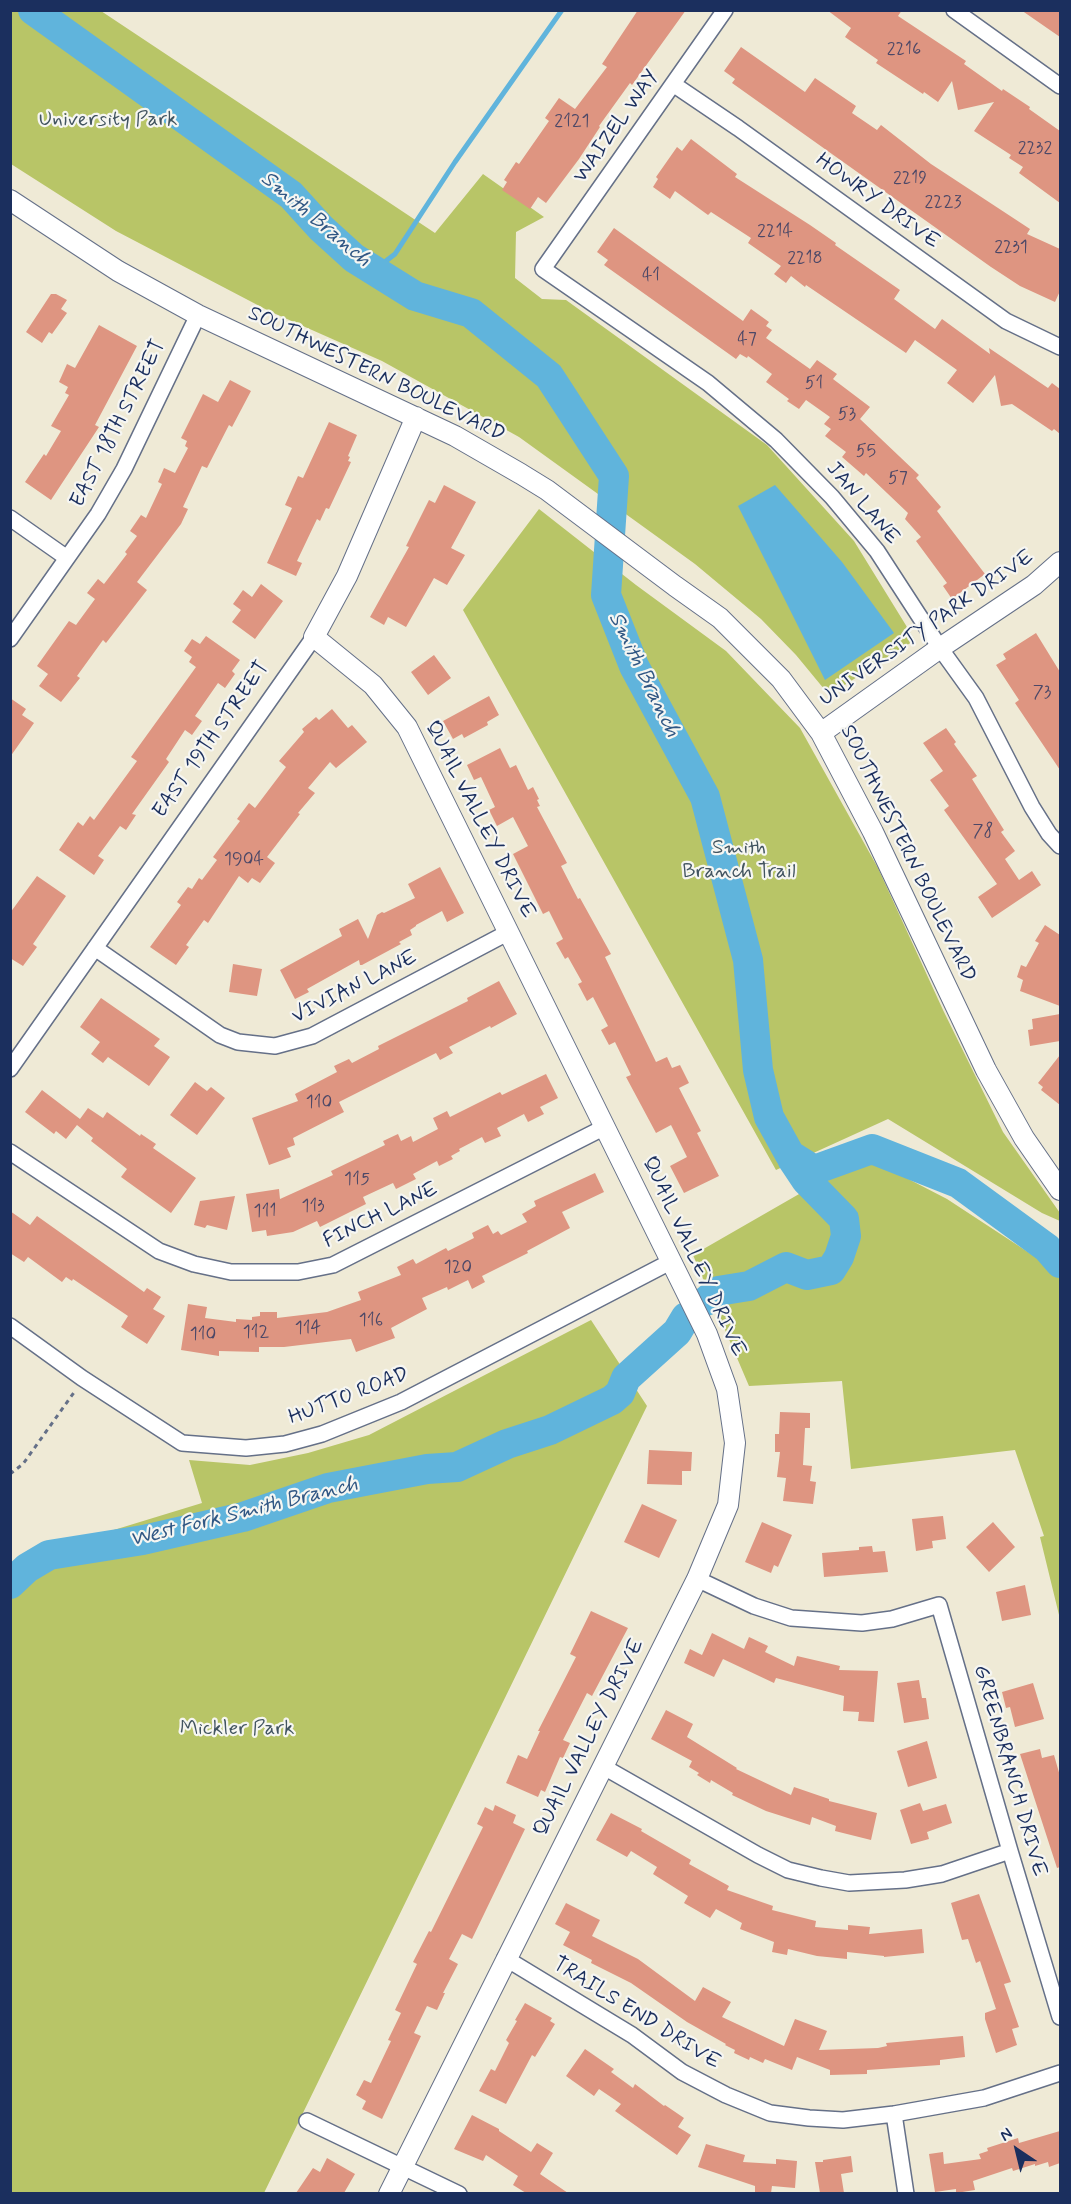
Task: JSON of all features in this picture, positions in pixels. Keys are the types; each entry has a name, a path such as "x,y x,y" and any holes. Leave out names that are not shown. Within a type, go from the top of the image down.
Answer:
{"street":[{"name":"WAIZEL WAY","path":"543,268 725,10"},
{"path":"954,10 1060,86"},
{"name":"HOWRY DRIVE","path":"673,84 1006,321 1060,348"},
{"name":"SOUTHWESTERN BOULEVARD","path":"10,200 118,271 198,315 455,436 547,490 720,618 781,679 821,734 873,832 986,1070 1024,1138 1060,1190"},
{"name":"JAN LANE","path":"543,268 708,383 776,440 832,496 877,551 940,648 976,698 1032,807 1049,834 1060,846"},
{"name":"EAST 18TH STREET","path":"10,639 98,514 124,469 198,315"},
{"name":"EAST 19TH STREET","path":"10,1069 314,637 347,576 416,417"},
{"path":"10,518 67,558"},
{"name":"UNIVERSITY PARK DRIVE","path":"821,734 940,648 1034,585 1060,562"},
{"name":"QUAIL VALLEY DRIVE","path":"314,637 373,685 407,728 707,1334 723,1378 732,1416 735,1443 728,1505 697,1579 389,2193"},
{"name":"VIVIAN LANE","path":"95,948 220,1035 238,1042 275,1046 312,1036 508,932"},
{"name":"FINCH LANE","path":"10,1152 159,1251 194,1264 231,1272 298,1272 333,1265 605,1127"},
{"name":"HUTTO ROAD","path":"10,1326 82,1378 182,1443 246,1448 285,1444 322,1434 401,1402 672,1261"},
{"name":"GREENBRANCH DRIVE","path":"697,1579 754,1606 791,1618 862,1623 892,1618 939,1605 1060,2017"},
{"path":"602,1766 758,1855 788,1870 821,1878 849,1882 905,1880 942,1874 1010,1851"},
{"name":"TRAILS END DRIVE","path":"506,1958 632,2035 682,2072 726,2095 770,2113 843,2120 894,2114 984,2098 1060,2073"},
{"path":"894,2114 906,2193"},
{"path":"307,2121 459,2193"}],"path":[{"path":"10,1474 23,1464 82,1378"}],"green space":[{"name":"University Park","path":"10,11 101,11 435,233 483,174 544,217 516,232 515,278 542,299 566,300 767,445 854,541 915,640 829,695 796,655 761,619 695,564 519,437 382,361 269,311 116,231 11,164"},
{"name":"Smith Branch Trail","path":"539,509 636,585 726,651 800,728 878,868 943,1010 1003,1132 1060,1213 1060,1221 1042,1213 888,1119 776,1170 463,610"},
{"path":"860,1159 889,1169 947,1199 1060,1273 1060,1619 1040,1537 1044,1536 1015,1450 851,1469 842,1381 749,1386 693,1255"},
{"name":"Mickler Park","path":"591,1320 647,1406 264,2193 11,2194 11,1570 32,1555 202,1503 189,1460 250,1465 308,1453 369,1435"}],"water":[{"path":"775,485 842,562 894,633 825,680 738,506"}],"building":[{"path":"638,10 686,10 632,85 630,83 579,159 546,203 538,197 530,209 502,190 507,182 504,180 516,162 519,164 549,121 545,118 559,98 575,109 607,67 602,64"},
{"path":"827,10 902,10 898,16 966,61 964,64 1002,91 1003,89 1030,107 1029,109 1060,131 1060,203 1019,173 1023,167 1009,158 1011,155 974,131 994,102 958,110 952,81 938,102 924,92 923,94 876,63 878,60 845,37 851,28"},
{"path":"1021,10 1060,10 1060,37"},
{"path":"741,47 805,92 815,78 856,106 852,113 877,130 881,125 931,164 1030,229 1027,234 1060,249 1060,291 1055,302 1020,286 991,267 732,83 735,79 724,71"},
{"path":"691,139 737,174 735,177 810,225 900,290 894,299 935,329 942,319 990,354 989,348 1048,388 1052,383 1060,389 1060,434 1012,404 1001,406 995,375 973,403 947,383 957,370 915,340 906,353 791,276 786,283 774,274 781,266 748,243 751,238 711,212 708,215 675,191 670,199 653,187 658,179 656,177 677,147 682,151"},
{"path":"614,228 743,321 751,309 769,322 766,326 772,330 766,338 810,369 817,360 837,374 833,379 870,407 860,419 919,475 916,478 941,507 937,511 985,574 952,599 943,586 947,583 916,541 921,537 905,519 908,513 866,473 864,476 842,457 846,452 825,436 831,429 824,424 830,417 806,400 799,409 787,401 789,399 766,382 772,374 748,356 747,358 740,354 736,359 604,265 608,260 597,252"},
{"path":"51,294 67,300 61,309 67,313 52,334 49,332 42,343 26,332"},
{"path":"99,325 137,346 95,425 99,427 51,500 25,482 44,454 46,456 61,431 51,426 69,395 65,393 68,387 59,382 67,364 75,368"},
{"path":"230,380 251,391 232,427 229,425 207,468 202,466 183,507 188,509 181,524 137,582 147,590 106,643 103,640 77,676 80,678 61,702 39,686 48,674 37,666 69,621 76,625 95,599 87,593 98,579 104,584 127,554 125,552 137,536 130,531 141,515 146,518 162,484 158,482 164,468 175,473 188,448 185,446 187,441 181,438 203,394 218,402"},
{"path":"329,422 357,435 348,456 350,457 348,461 351,462 329,509 326,508 320,521 317,519 297,561 302,563 296,576 267,563 292,508 285,505 298,476 303,478"},
{"path":"444,485 476,502 451,548 465,555 447,585 434,578 406,627 388,617 384,625 370,617 409,547 406,546 429,500 435,503"},
{"path":"261,584 283,601 255,639 232,622 241,610 233,604 243,590 252,597"},
{"path":"1036,633 1060,672 1060,770 1015,703 1019,700 996,665 1006,659 1003,654"},
{"path":"206,636 240,660 232,671 235,674 225,688 218,683 195,716 202,721 192,735 185,730 166,759 169,762 132,814 136,815 126,830 120,826 98,856 104,860 94,875 59,850 78,822 83,826 90,816 94,820 137,761 131,757 196,667 189,662 192,657 184,651 192,639 200,644"},
{"path":"434,655 451,678 428,695 411,672"},
{"path":"489,696 499,715 487,722 488,725 464,738 462,734 453,739 443,721"},
{"path":"10,698 26,709 22,715 34,723 10,757"},
{"path":"332,709 348,728 352,725 367,742 336,768 330,762 308,788 315,793 267,857 275,863 260,883 252,878 248,883 239,876 208,923 204,920 186,945 189,947 176,965 150,947 181,905 177,902 188,887 192,889 199,878 202,880 217,860 213,857 240,821 237,819 249,803 255,808 286,767 279,761 304,732 302,729 316,717 319,720"},
{"path":"946,728 956,742 954,744 977,776 972,779 1004,830 1001,832 1015,851 1005,859 1019,880 1032,871 1041,885 992,918 978,897 997,884 944,810 949,806 930,780 943,771 923,743"},
{"path":"500,748 510,768 516,765 528,790 533,787 539,799 537,800 540,806 537,807 567,863 561,866 611,954 605,957 656,1062 667,1057 672,1068 680,1065 689,1083 679,1088 701,1131 697,1133 719,1176 684,1193 670,1166 687,1157 671,1125 656,1133 626,1077 631,1075 615,1042 609,1045 601,1030 608,1026 593,997 587,1001 578,984 582,982 568,957 565,959 556,943 563,939 549,911 543,914 513,854 528,846 513,817 497,826 489,810 495,807 481,777 474,780 467,765"},
{"path":"440,867 464,913 447,922 442,911 416,925 410,930 412,935 399,942 401,944 362,965 359,960 307,989 309,992 295,999 280,970 342,936 339,929 358,919 368,939 377,915 415,898 408,884"},
{"path":"37,876 66,896 33,944 37,947 23,966 10,958 10,913"},
{"path":"1045,925 1060,935 1060,1006 1020,991 1023,980 1017,977 1021,965 1026,967 1039,943 1035,941"},
{"path":"233,964 262,969 257,996 229,992"},
{"path":"499,981 517,1014 449,1047 453,1053 440,1060 436,1053 339,1102 344,1112 293,1138 295,1145 287,1148 291,1157 269,1165 252,1118 298,1101 295,1094 337,1072 334,1066 349,1059 352,1063 379,1049 378,1046 468,1001 467,998"},
{"path":"101,998 160,1039 154,1046 170,1057 149,1086 108,1057 103,1063 91,1054 100,1042 80,1027"},
{"path":"1060,1014 1060,1041 1030,1046 1028,1030 1033,1029 1032,1019"},
{"path":"1060,1055 1060,1105 1041,1090 1043,1087 1038,1083"},
{"path":"546,1074 558,1098 540,1107 544,1114 528,1122 524,1114 497,1128 501,1136 485,1143 482,1137 459,1149 460,1151 451,1156 453,1159 439,1166 437,1161 413,1174 416,1179 396,1189 393,1183 363,1197 366,1204 320,1227 317,1221 293,1232 267,1236 266,1230 252,1232 246,1194 279,1189 280,1199 333,1175 331,1171 385,1145 383,1141 398,1134 401,1141 411,1136 413,1142 438,1129 433,1118 447,1111 450,1117 500,1092 502,1095"},
{"path":"195,1082 207,1091 211,1087 225,1098 197,1135 170,1115"},
{"path":"42,1090 80,1119 88,1108 103,1118 107,1112 140,1136 141,1134 156,1144 153,1148 196,1178 171,1213 121,1177 127,1169 91,1141 93,1138 77,1125 66,1139 56,1131 54,1134 25,1112"},
{"path":"595,1173 604,1192 562,1212 570,1228 527,1251 528,1253 482,1276 485,1282 472,1289 468,1280 448,1290 447,1287 422,1298 427,1309 391,1328 395,1338 356,1352 351,1339 284,1347 259,1347 259,1352 219,1351 219,1356 181,1350 188,1304 207,1307 205,1318 236,1322 236,1319 252,1320 252,1317 260,1316 260,1312 277,1312 277,1318 327,1312 361,1300 358,1292 401,1275 397,1267 413,1259 416,1264 446,1248 448,1251 474,1238 472,1233 488,1225 493,1234 498,1231 501,1235 527,1222 522,1214 536,1206 534,1201"},
{"path":"235,1196 227,1230 207,1225 205,1228 194,1225 200,1201"},
{"path":"10,1211 30,1225 37,1216 144,1292 147,1288 161,1297 153,1309 165,1316 147,1344 121,1327 128,1316 73,1279 72,1281 66,1277 62,1282 28,1257 24,1262 10,1253"},
{"path":"780,1412 810,1413 810,1428 805,1428 803,1465 812,1466 810,1481 816,1482 813,1504 783,1501 786,1478 777,1477 780,1452 775,1452 775,1434 779,1434"},
{"path":"649,1450 692,1452 691,1471 682,1471 682,1485 647,1484"},
{"path":"642,1504 677,1520 659,1558 624,1542"},
{"path":"943,1516 946,1539 932,1541 933,1548 916,1551 912,1519"},
{"path":"762,1522 792,1535 778,1567 774,1565 771,1573 745,1562"},
{"path":"993,1522 1015,1547 989,1572 966,1547"},
{"path":"872,1546 873,1552 885,1551 888,1572 824,1577 822,1553 859,1550 859,1547"},
{"path":"1025,1585 1031,1615 1002,1621 996,1592"},
{"path":"591,1611 628,1628 592,1696 587,1693 563,1740 570,1743 563,1758 560,1757 545,1792 541,1790 538,1797 506,1783 518,1755 527,1759 540,1731 538,1731 576,1657 570,1654"},
{"path":"712,1633 744,1649 749,1637 768,1646 765,1652 794,1666 797,1656 840,1666 839,1670 878,1671 874,1722 858,1721 859,1712 843,1711 844,1696 776,1678 774,1683 723,1659 714,1677 684,1663 690,1649 702,1655"},
{"path":"919,1680 922,1698 926,1698 929,1719 904,1723 897,1683"},
{"path":"1033,1683 1044,1719 1015,1727 1010,1707 1006,1708 1002,1692"},
{"path":"666,1710 693,1724 687,1737 736,1769 791,1795 794,1787 829,1799 829,1801 877,1813 871,1840 835,1831 836,1826 812,1817 810,1825 766,1811 732,1795 733,1793 711,1780 710,1783 697,1775 699,1773 689,1767 692,1761 651,1739"},
{"path":"927,1741 937,1778 908,1787 897,1751"},
{"path":"1040,1749 1042,1758 1054,1755 1060,1776 1060,1867 1057,1868 1020,1754"},
{"path":"920,1803 923,1811 946,1804 952,1823 927,1832 929,1839 911,1844 900,1810"},
{"path":"495,1805 516,1815 513,1823 525,1829 472,1939 462,1934 449,1959 458,1964 437,2010 427,2006 414,2033 421,2036 382,2119 362,2109 366,2101 356,2095 364,2080 371,2083 391,2041 388,2040 401,2013 395,2010 417,1964 413,1962 429,1931 431,1932 483,1827 477,1824 485,1807 493,1811"},
{"path":"611,1813 642,1829 641,1831 691,1860 689,1864 729,1886 727,1890 773,1906 772,1910 816,1921 815,1927 848,1930 848,1925 870,1927 869,1934 922,1929 924,1953 884,1957 847,1952 847,1959 817,1956 788,1949 787,1955 772,1952 774,1942 740,1929 742,1923 716,1909 710,1918 684,1903 688,1896 653,1874 657,1867 631,1851 627,1857 596,1840"},
{"path":"979,1894 1011,1982 1004,1984 1019,2027 1012,2029 1017,2045 996,2053 985,2013 996,2009 980,1961 976,1963 968,1939 962,1940 951,1903"},
{"path":"566,1903 600,1920 592,1936 638,1959 695,2001 703,1987 731,2002 722,2017 784,2046 795,2019 827,2031 819,2050 878,2048 887,2046 886,2043 963,2036 965,2057 940,2060 940,2065 867,2070 867,2074 830,2075 830,2070 797,2057 792,2070 765,2059 763,2063 750,2057 749,2060 734,2053 735,2050 687,2022 631,1983 591,1963 592,1960 563,1945 570,1932 555,1924"},
{"path":"525,2003 552,2018 550,2021 555,2024 535,2057 532,2055 506,2104 479,2091 491,2069 495,2071 509,2043 506,2040"},
{"path":"585,2049 614,2069 611,2072 633,2088 635,2084 684,2118 678,2127 691,2135 677,2155 615,2111 621,2104 599,2089 594,2096 566,2076"},
{"path":"472,2115 499,2129 531,2152 537,2143 553,2153 540,2174 568,2193 526,2193 513,2185 518,2176 486,2155 483,2161 454,2149"},
{"path":"1060,2131 1060,2163 1049,2167 1048,2162 1035,2166 1035,2164 1013,2171 1012,2168 973,2181 975,2190 956,2193 956,2189 935,2192 929,2154 943,2152 944,2164 981,2159 979,2154 988,2151 987,2148 1018,2138 1019,2143"},
{"path":"706,2144 745,2155 743,2162 776,2164 776,2159 797,2161 795,2188 772,2186 771,2193 755,2193 755,2186 698,2167"},
{"path":"851,2156 853,2172 841,2174 844,2193 820,2193 815,2162"},
{"path":"327,2158 355,2174 344,2193 296,2193 313,2168 320,2172"}],"waterway":[{"name":"Smith Branch","path":"33,10 291,195 321,228 354,258 415,296 471,313 549,376 614,476 606,595 634,666 705,797 748,960 758,1070 769,1117 790,1155 814,1170 872,1149 958,1183 1047,1248 1060,1263"},
{"path":"373,271 395,254 455,162 562,10"},
{"name":"West Fork Smith Branch","path":"706,1301 718,1291 749,1286 786,1267 807,1275 831,1270 839,1257 846,1236 844,1219 806,1180 792,1159"},
{"name":"West Fork Smith Branch","path":"10,1584 27,1568 49,1555 143,1540 243,1517 328,1488 427,1469 457,1467 507,1444 550,1430 612,1400 620,1393 626,1378 677,1332 686,1317"}]}
